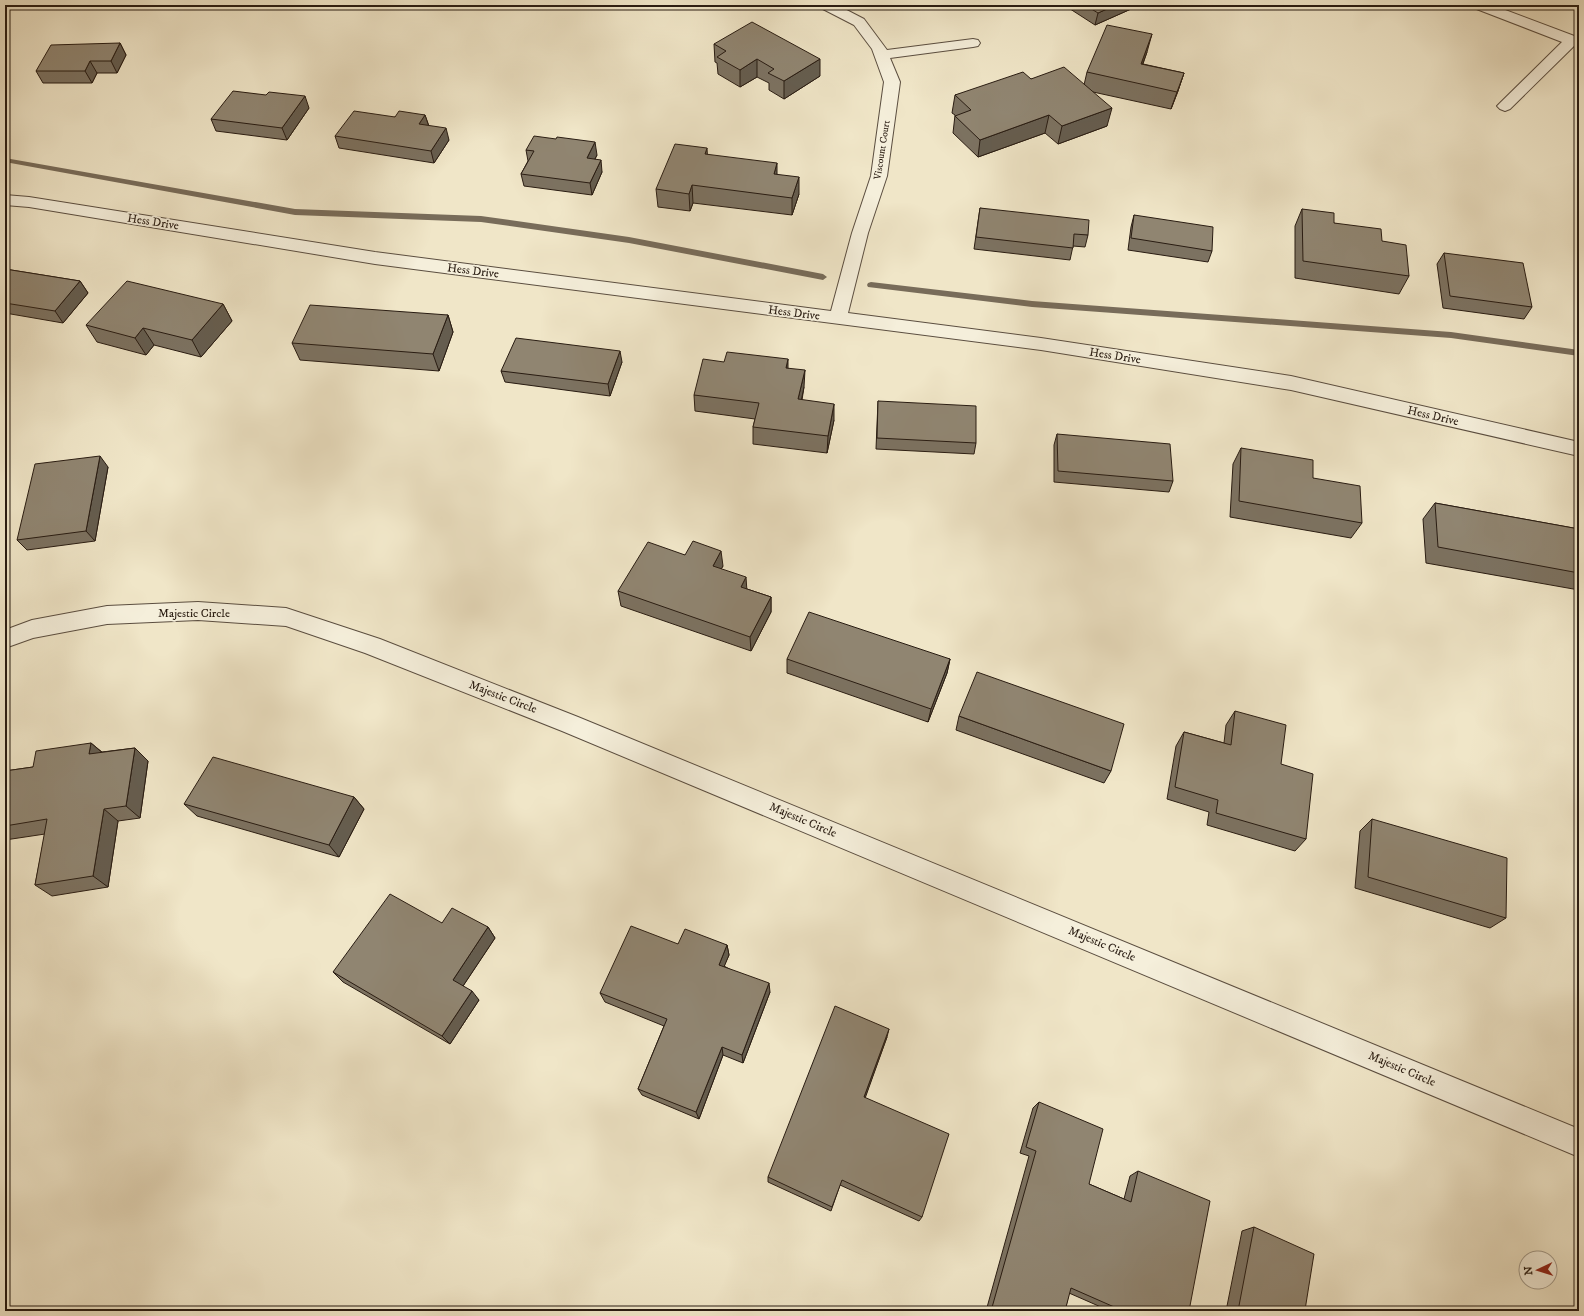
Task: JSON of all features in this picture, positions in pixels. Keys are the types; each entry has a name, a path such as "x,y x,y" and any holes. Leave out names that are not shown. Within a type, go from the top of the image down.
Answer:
{"street":[{"name":"Viscount Court","path":"826,5 859,22 879,48 892,82 879,176 860,233 838,318"},
{"path":"1479,5 1575,42 1505,106"},
{"path":"882,55 973,43"},
{"name":"Hess Drive","path":"5,200 29,202 375,258 1041,344 1291,383 1579,449"},
{"name":"Majestic Circle","path":"5,639 32,629 107,615 198,611 286,617 372,646 570,724 1579,1143"}],"building":[{"path":"1085,5 1116,5 1098,13"},
{"path":"752,22 820,59 784,81 768,73 774,69 757,59 740,70 717,57 726,51 714,44"},
{"path":"1107,25 1152,34 1141,64 1184,73 1177,92 1087,72"},
{"path":"120,43 111,61 90,61 85,71 36,71 51,45"},
{"path":"1064,67 1112,108 1062,126 1049,115 980,140 955,116 971,110 955,95 1023,72 1031,79"},
{"path":"233,91 266,95 269,92 305,96 282,128 211,119"},
{"path":"354,111 395,117 399,111 425,115 419,124 446,128 431,151 335,136"},
{"path":"534,136 556,139 557,137 595,142 587,158 601,160 590,183 521,174 534,151 526,150"},
{"path":"675,144 707,148 705,154 777,163 774,174 799,177 792,198 692,185 689,194 656,189"},
{"path":"980,208 1089,220 1088,235 1074,234 1073,248 976,237"},
{"path":"1302,209 1334,213 1334,223 1381,229 1382,241 1406,245 1409,276 1303,261"},
{"path":"1134,215 1213,227 1212,251 1131,238"},
{"path":"1444,253 1523,263 1532,307 1450,296"},
{"path":"5,269 80,281 55,311 5,303"},
{"path":"127,281 223,304 192,340 143,328 135,338 86,325"},
{"path":"310,305 448,315 433,354 292,343"},
{"path":"516,338 620,351 608,384 501,371"},
{"path":"727,352 788,359 786,368 805,370 798,399 834,404 828,436 753,427 759,403 694,395 703,359 724,362"},
{"path":"878,401 976,406 976,443 877,438"},
{"path":"1057,434 1170,444 1173,481 1058,471"},
{"path":"1241,448 1313,460 1313,478 1360,486 1362,523 1239,501"},
{"path":"100,456 86,531 17,540 35,464"},
{"path":"1435,503 1579,529 1579,573 1438,547"},
{"path":"693,541 721,551 713,566 746,577 741,587 771,597 750,637 618,591 648,542 685,555"},
{"path":"809,612 950,659 931,709 787,659"},
{"path":"977,672 1124,724 1111,771 959,716"},
{"path":"1235,711 1286,725 1281,764 1313,774 1306,839 1216,813 1218,800 1175,787 1184,732 1231,745"},
{"path":"91,743 89,754 135,748 126,806 104,809 93,876 35,885 47,819 5,826 5,771 33,767 36,751"},
{"path":"213,757 354,797 329,845 184,804"},
{"path":"1372,819 1507,858 1506,918 1368,877"},
{"path":"390,894 442,923 452,908 488,927 453,980 472,991 442,1036 333,972"},
{"path":"631,926 678,944 685,929 727,945 719,965 769,983 742,1055 722,1047 696,1112 638,1089 667,1019 600,993"},
{"path":"835,1006 889,1029 864,1097 949,1134 922,1217 842,1180 832,1207 768,1177"},
{"path":"1039,1102 1103,1129 1089,1184 1131,1202 1138,1171 1210,1201 1189,1311 1121,1311 1071,1288 1065,1311 991,1311 1036,1151 1026,1147"},
{"path":"1254,1227 1314,1254 1306,1311 1238,1311"}],"waterway":[{"path":"5,160 295,212 481,219 629,240 823,277"},
{"path":"871,285 1032,304 1451,335 1579,353"}]}
